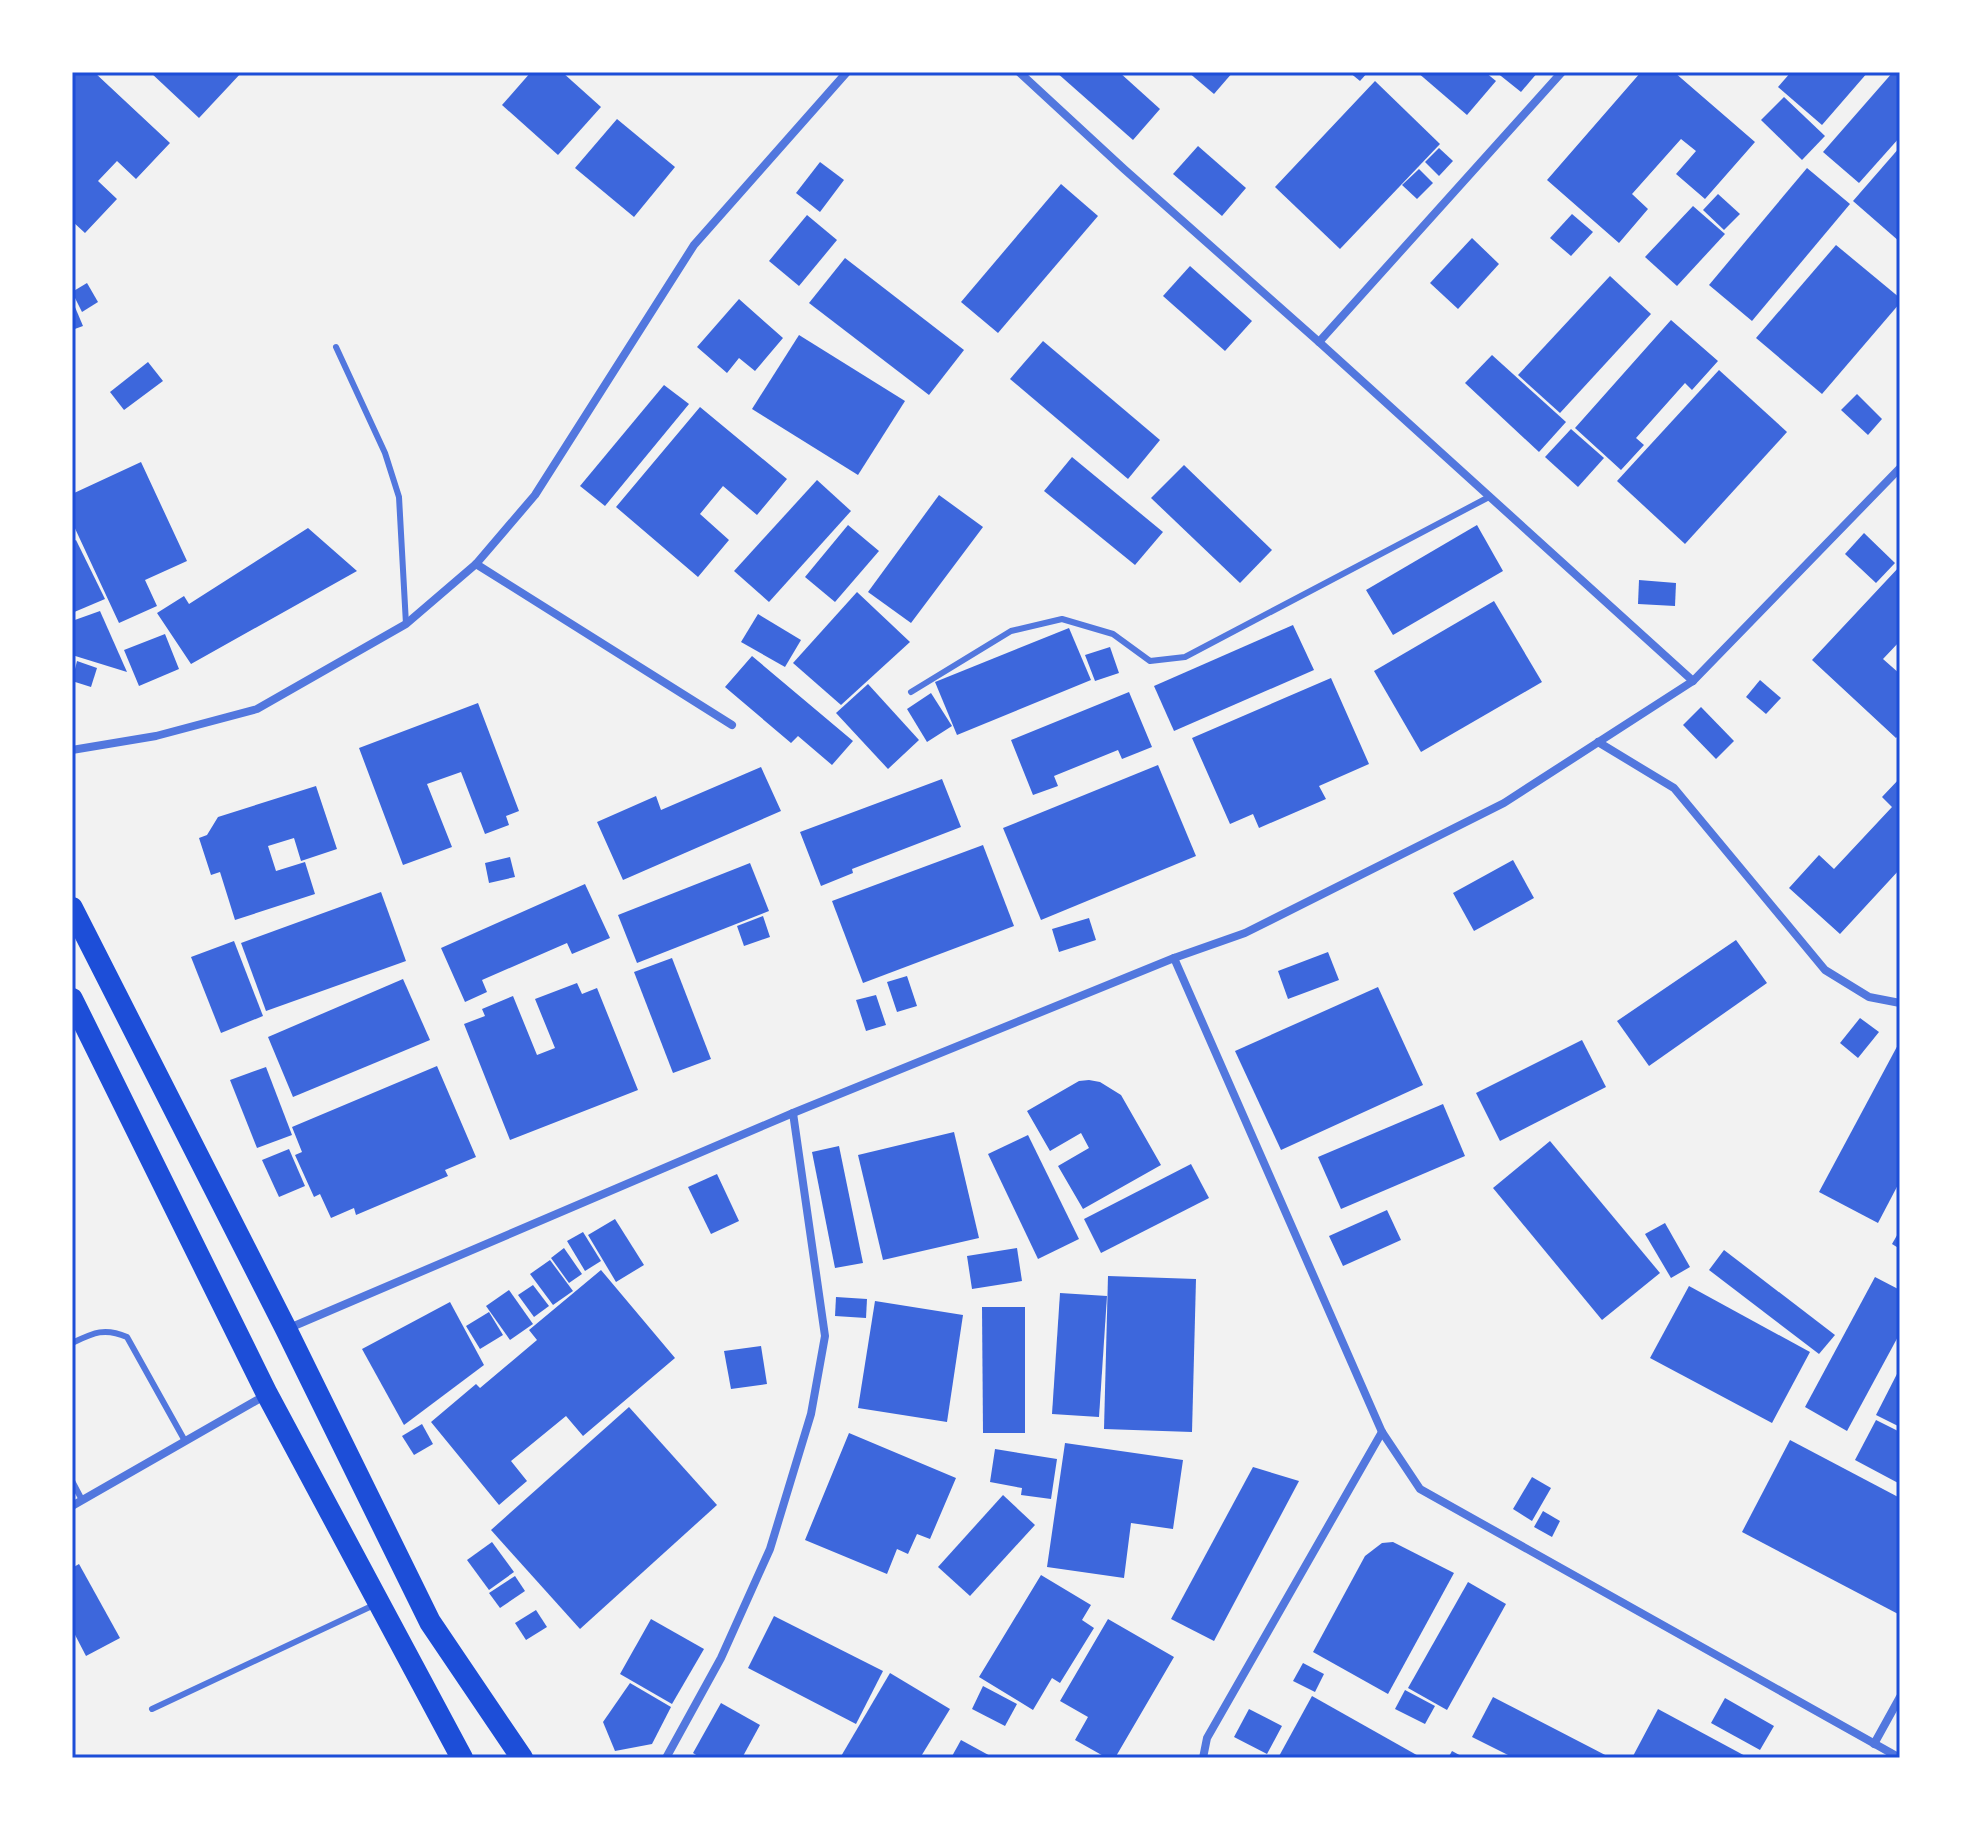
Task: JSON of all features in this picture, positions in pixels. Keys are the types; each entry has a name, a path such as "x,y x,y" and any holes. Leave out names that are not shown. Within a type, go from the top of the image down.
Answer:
{"highway":[{"path":"72,908 286,1329 430,1622 522,1758"},
{"path":"72,999 267,1394 462,1758"}],"street":[{"path":"72,750 156,736 257,709 406,624 476,564 535,495 694,245 847,72"},
{"path":"1019,72 1693,681"},
{"path":"1319,342 1562,72"},
{"path":"286,1329 793,1113 1174,958 1245,933 1504,803 1693,681 1900,468"},
{"path":"476,564 732,725"},
{"path":"1598,742 1674,788 1825,970 1869,997 1900,1003"},
{"path":"1174,958 1382,1432 1420,1489 1900,1758"},
{"path":"666,1758 721,1658 770,1549 811,1414 825,1336 793,1113"},
{"path":"72,1506 267,1394"},
{"path":"1203,1758 1207,1738 1382,1432"},
{"path":"1874,1744 1900,1697"}],"lane":[{"path":"336,347 385,453 399,497 406,624"},
{"path":"911,692 1011,631 1062,619 1113,634 1150,661 1185,657 1489,497"},
{"path":"72,1343 91,1334 111,1331 127,1337 185,1441"},
{"path":"72,1481 82,1500"},
{"path":"152,1709 378,1603"}],"building":[{"path":"72,72 94,72 170,143 136,179 117,161 98,181 117,199 85,233 72,221"},
{"path":"150,72 242,72 199,118"},
{"path":"531,72 562,72 601,107 558,155 502,105"},
{"path":"1056,72 1119,72 1160,109 1133,140"},
{"path":"1188,72 1233,72 1214,94"},
{"path":"1349,72 1368,72 1360,81"},
{"path":"1417,72 1485,72 1496,81 1467,115"},
{"path":"1496,72 1538,72 1521,92"},
{"path":"1641,72 1674,72 1755,142 1705,199 1676,174 1696,151 1681,139 1632,194 1648,209 1619,243 1547,180"},
{"path":"1791,72 1868,72 1822,125 1778,87"},
{"path":"1893,72 1900,72 1900,137 1859,183 1823,152"},
{"path":"1375,81 1440,144 1340,249 1275,187"},
{"path":"1784,97 1825,136 1802,160 1761,120"},
{"path":"617,119 675,167 634,217 575,168"},
{"path":"1198,146 1246,188 1222,216 1173,174"},
{"path":"1900,147 1900,242 1853,201"},
{"path":"1439,148 1453,161 1439,176 1425,162"},
{"path":"820,162 844,180 820,212 796,193"},
{"path":"1807,168 1850,204 1752,321 1709,285"},
{"path":"1419,169 1433,183 1417,199 1402,185"},
{"path":"1061,184 1098,216 998,333 961,302"},
{"path":"1718,194 1740,214 1724,230 1703,210"},
{"path":"1693,206 1725,234 1677,286 1645,257"},
{"path":"1572,214 1593,232 1571,256 1550,238"},
{"path":"807,215 837,240 799,286 769,261"},
{"path":"1472,238 1499,264 1458,309 1430,283"},
{"path":"1836,245 1900,298 1900,303 1822,394 1756,338"},
{"path":"845,258 964,350 929,395 809,303"},
{"path":"1190,266 1252,321 1225,351 1163,296"},
{"path":"1610,276 1651,314 1560,413 1518,375"},
{"path":"87,283 98,302 82,312 72,292"},
{"path":"739,299 783,338 755,371 739,358 727,373 697,347"},
{"path":"72,300 83,326 72,330"},
{"path":"1671,320 1718,361 1692,390 1685,383 1636,438 1644,445 1621,470 1575,428"},
{"path":"799,335 905,401 858,475 752,409"},
{"path":"1043,341 1160,440 1128,479 1010,379"},
{"path":"1492,355 1566,422 1539,452 1465,383"},
{"path":"148,362 163,381 124,410 110,392"},
{"path":"1719,370 1787,432 1685,544 1617,481"},
{"path":"664,385 689,404 605,506 580,486"},
{"path":"1857,394 1882,419 1868,435 1841,410"},
{"path":"700,407 787,479 757,515 723,486 700,514 729,540 698,577 616,507"},
{"path":"1571,429 1604,458 1578,487 1545,457"},
{"path":"1072,457 1163,532 1135,565 1044,491"},
{"path":"141,462 187,561 145,580 157,606 119,623 72,522 72,494"},
{"path":"1184,465 1272,550 1240,583 1151,498"},
{"path":"817,480 851,511 769,602 734,571"},
{"path":"939,495 983,527 911,623 868,592"},
{"path":"848,525 879,551 835,602 805,577"},
{"path":"1477,525 1503,571 1393,635 1366,590"},
{"path":"308,528 357,571 191,664 157,613 184,596 189,604"},
{"path":"1864,533 1895,563 1876,583 1845,554"},
{"path":"76,540 105,599 72,613 72,542"},
{"path":"1900,566 1900,641 1883,659 1900,674 1900,734 1896,738 1812,660"},
{"path":"1639,580 1676,583 1675,606 1638,604"},
{"path":"857,592 910,642 841,705 793,663"},
{"path":"1494,601 1542,682 1421,752 1374,671"},
{"path":"100,611 127,672 72,655 72,621"},
{"path":"758,614 801,640 785,667 741,642"},
{"path":"1293,625 1314,670 1174,731 1154,686"},
{"path":"1069,628 1091,680 957,735 935,682"},
{"path":"165,634 179,669 139,686 124,650"},
{"path":"1110,647 1119,673 1095,681 1085,655"},
{"path":"752,656 853,741 832,765 798,736 791,743 725,687"},
{"path":"77,661 97,668 91,687 72,681"},
{"path":"1331,678 1369,764 1319,786 1326,799 1259,828 1253,814 1230,824 1192,738"},
{"path":"1760,680 1781,698 1766,714 1746,697"},
{"path":"868,684 919,740 888,769 836,713"},
{"path":"1129,692 1152,747 1122,759 1118,750 1054,776 1058,786 1033,795 1011,740"},
{"path":"931,693 952,726 927,742 907,709"},
{"path":"478,703 519,811 506,816 509,825 485,834 461,772 427,784 452,847 403,865 359,748"},
{"path":"1701,707 1734,741 1716,759 1683,725"},
{"path":"1158,765 1196,856 1041,920 1003,828"},
{"path":"761,767 781,811 623,880 597,822 656,796 661,810"},
{"path":"1900,778 1900,869 1840,934 1789,888 1819,855 1834,869 1892,807 1882,797"},
{"path":"942,779 961,827 852,869 853,873 821,886 800,832"},
{"path":"316,786 337,849 301,861 294,838 268,846 276,871 305,862 315,894 235,920 220,872 211,875 199,838 207,835 218,817"},
{"path":"983,845 1014,926 863,983 832,901"},
{"path":"510,857 515,877 489,883 485,863"},
{"path":"1513,860 1534,898 1474,931 1453,893"},
{"path":"750,863 769,911 637,963 618,915"},
{"path":"585,884 610,938 572,954 567,943 482,980 487,992 465,1002 441,948"},
{"path":"381,892 406,961 266,1011 241,943"},
{"path":"763,916 770,937 744,946 737,926"},
{"path":"1089,918 1096,940 1059,952 1052,929"},
{"path":"1736,940 1767,983 1649,1066 1617,1021"},
{"path":"234,941 263,1016 221,1033 191,957"},
{"path":"1328,952 1339,980 1288,999 1278,971"},
{"path":"672,958 711,1059 673,1073 634,972"},
{"path":"907,976 917,1006 897,1012 887,982"},
{"path":"403,979 430,1040 293,1097 268,1037"},
{"path":"577,983 582,994 597,988 638,1090 510,1140 464,1024 485,1016 482,1009 513,996 537,1055 555,1048 535,999"},
{"path":"1378,987 1423,1085 1281,1150 1235,1051"},
{"path":"876,995 886,1025 866,1031 856,1000"},
{"path":"1860,1018 1879,1032 1858,1058 1840,1043"},
{"path":"1582,1040 1606,1087 1500,1141 1476,1093"},
{"path":"1900,1041 1900,1181 1878,1223 1819,1192"},
{"path":"437,1066 476,1157 445,1170 448,1176 356,1215 354,1208 331,1218 320,1194 314,1197 295,1155 302,1152 292,1127"},
{"path":"266,1067 292,1135 257,1148 230,1080"},
{"path":"1079,1081 1100,1082 1121,1095 1161,1165 1083,1209 1058,1166 1089,1148 1081,1133 1050,1151 1027,1111"},
{"path":"1443,1104 1465,1156 1341,1209 1318,1157"},
{"path":"954,1132 979,1238 883,1260 858,1155"},
{"path":"1028,1135 1079,1239 1038,1259 988,1154"},
{"path":"1550,1141 1660,1273 1602,1320 1493,1188"},
{"path":"839,1146 863,1263 835,1268 812,1152"},
{"path":"289,1149 305,1186 279,1197 262,1160"},
{"path":"1191,1164 1209,1198 1101,1253 1084,1219"},
{"path":"717,1174 739,1221 711,1234 688,1187"},
{"path":"1387,1210 1401,1240 1343,1266 1329,1236"},
{"path":"615,1219 644,1265 616,1282 588,1235"},
{"path":"1665,1223 1690,1267 1671,1278 1645,1234"},
{"path":"1900,1230 1900,1249 1892,1244"},
{"path":"583,1232 601,1261 585,1271 567,1241"},
{"path":"564,1248 582,1274 569,1283 551,1258"},
{"path":"1017,1248 1022,1281 972,1289 967,1256"},
{"path":"1724,1250 1835,1335 1819,1354 1709,1270"},
{"path":"550,1260 573,1291 553,1305 530,1274"},
{"path":"601,1270 675,1358 583,1436 566,1416 511,1461 527,1481 499,1505 431,1422 476,1384 480,1388 537,1340 529,1330"},
{"path":"1108,1276 1196,1279 1192,1432 1104,1429"},
{"path":"1875,1277 1900,1290 1900,1333 1847,1431 1805,1407"},
{"path":"533,1285 549,1306 534,1317 518,1295"},
{"path":"1689,1286 1810,1352 1772,1423 1650,1358"},
{"path":"509,1290 533,1324 510,1340 486,1306"},
{"path":"1060,1293 1107,1296 1099,1417 1052,1414"},
{"path":"836,1297 867,1299 866,1318 835,1316"},
{"path":"875,1301 963,1315 947,1422 858,1408"},
{"path":"450,1302 484,1365 404,1425 362,1349"},
{"path":"982,1307 1025,1307 1025,1433 983,1433"},
{"path":"489,1312 503,1335 480,1349 466,1326"},
{"path":"761,1346 767,1384 731,1389 724,1351"},
{"path":"1900,1368 1900,1427 1876,1415"},
{"path":"629,1407 717,1505 580,1629 491,1530"},
{"path":"1876,1420 1900,1432 1900,1484 1855,1460"},
{"path":"422,1424 433,1444 414,1455 402,1436"},
{"path":"849,1433 956,1478 930,1539 917,1534 908,1554 897,1549 887,1574 805,1540"},
{"path":"1790,1440 1900,1498 1900,1615 1742,1532"},
{"path":"1065,1443 1183,1460 1173,1529 1131,1523 1124,1578 1047,1567"},
{"path":"995,1449 1057,1459 1051,1499 1021,1495 1022,1488 990,1482"},
{"path":"1253,1467 1299,1481 1214,1641 1171,1619"},
{"path":"1532,1477 1551,1488 1532,1521 1513,1509"},
{"path":"1003,1495 1035,1525 970,1596 938,1567"},
{"path":"1543,1511 1560,1521 1552,1537 1534,1527"},
{"path":"492,1542 514,1572 489,1590 467,1560"},
{"path":"1393,1542 1454,1573 1388,1694 1313,1652 1365,1556 1382,1543"},
{"path":"79,1564 120,1638 86,1656 72,1629 72,1568"},
{"path":"1041,1575 1091,1605 1082,1620 1094,1628 1060,1683 1052,1678 1033,1710 979,1677"},
{"path":"515,1576 525,1591 500,1608 489,1593"},
{"path":"1468,1582 1506,1604 1447,1710 1408,1688"},
{"path":"536,1610 547,1627 526,1640 515,1623"},
{"path":"774,1616 883,1671 856,1724 748,1668"},
{"path":"651,1619 704,1649 672,1704 620,1674"},
{"path":"1108,1619 1174,1657 1115,1758 1107,1758 1075,1740 1088,1717 1060,1701"},
{"path":"1303,1663 1324,1674 1315,1692 1293,1681"},
{"path":"890,1673 950,1709 920,1758 840,1758"},
{"path":"630,1683 671,1707 652,1744 615,1751 603,1722"},
{"path":"983,1686 1017,1704 1005,1726 972,1709"},
{"path":"1405,1690 1435,1706 1425,1724 1395,1709"},
{"path":"1312,1696 1422,1758 1278,1758"},
{"path":"1493,1697 1611,1758 1514,1758 1472,1737"},
{"path":"1725,1698 1774,1726 1760,1750 1711,1723"},
{"path":"721,1703 760,1725 742,1758 701,1758 693,1753"},
{"path":"1249,1709 1282,1726 1267,1754 1234,1737"},
{"path":"1658,1709 1749,1758 1632,1758"},
{"path":"961,1740 994,1758 951,1758"},
{"path":"1452,1751 1465,1758 1448,1758"}]}
